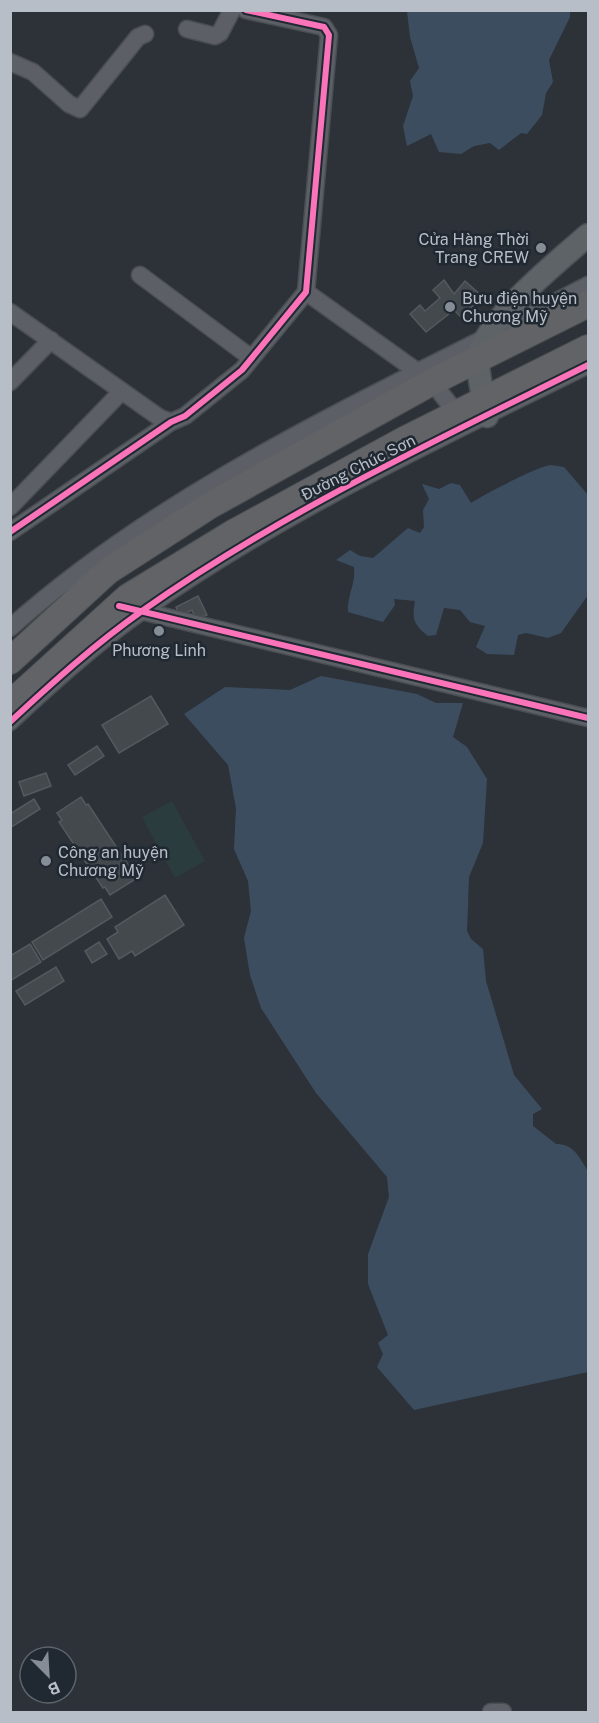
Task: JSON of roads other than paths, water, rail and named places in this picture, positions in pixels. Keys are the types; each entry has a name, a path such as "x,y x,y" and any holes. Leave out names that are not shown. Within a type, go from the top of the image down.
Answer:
{"highway":[{"path":"10,661 108,571 209,506 425,377 483,349 588,304"},
{"name":"Đường Chúc Sơn","path":"10,704 130,608 233,533 486,408 588,348"}],"main road":[{"path":"486,408 483,349 509,308 588,235"}],"street":[{"path":"187,29 215,36 232,10"},
{"path":"10,532 171,422 185,416 242,370 250,357 306,292 329,35 324,27 246,10"},
{"path":"10,62 33,72 69,104 80,109 132,44 145,34"},
{"path":"140,275 250,357"},
{"path":"483,349 588,285"},
{"path":"306,292 425,377 462,420"},
{"path":"10,312 160,417 171,422"},
{"path":"10,382 51,340"},
{"name":"Đường Chúc Sơn","path":"486,408 588,365"},
{"path":"10,628 51,592 180,501 425,377"},
{"path":"10,507 122,391"},
{"path":"130,608 588,718"},
{"name":"Đường Chúc Sơn","path":"10,722 130,608"},
{"path":"491,1713 503,1713"}],"water":[{"path":"407,11 570,11 570,17 549,60 553,82 546,93 542,115 527,134 521,133 499,150 490,143 474,146 461,154 439,152 431,134 407,146 403,126 413,96 410,81 419,68 410,37"},
{"path":"551,465 564,467 588,495 588,595 561,633 548,638 526,633 518,635 514,655 487,654 476,647 485,626 470,622 460,610 444,608 436,635 428,636 415,621 415,601 394,599 395,605 383,622 348,612 354,567 336,560 350,550 360,556 373,558 408,528 420,533 424,527 423,510 429,499 422,484 439,489 451,483 460,485 471,503 523,475"},
{"path":"321,676 417,694 436,703 463,703 453,737 467,747 487,779 483,843 469,877 467,931 471,939 483,949 486,981 514,1075 542,1109 533,1114 533,1126 556,1144 562,1144 571,1149 579,1156 588,1171 588,1372 414,1410 377,1367 383,1354 378,1343 388,1335 368,1284 368,1254 389,1197 387,1177 316,1093 261,1008 250,975 244,938 251,911 248,881 234,849 236,808 228,765 184,714 225,687 290,690"}],"place":[{"name":"Cửa Hàng Thời Trang CREW","path":"541,248"},
{"name":"Bưu điện huyện Chương Mỹ","path":"450,307"},
{"name":"Phương Linh","path":"159,631"},
{"name":"Công an huyện Chương Mỹ","path":"46,861"}]}
